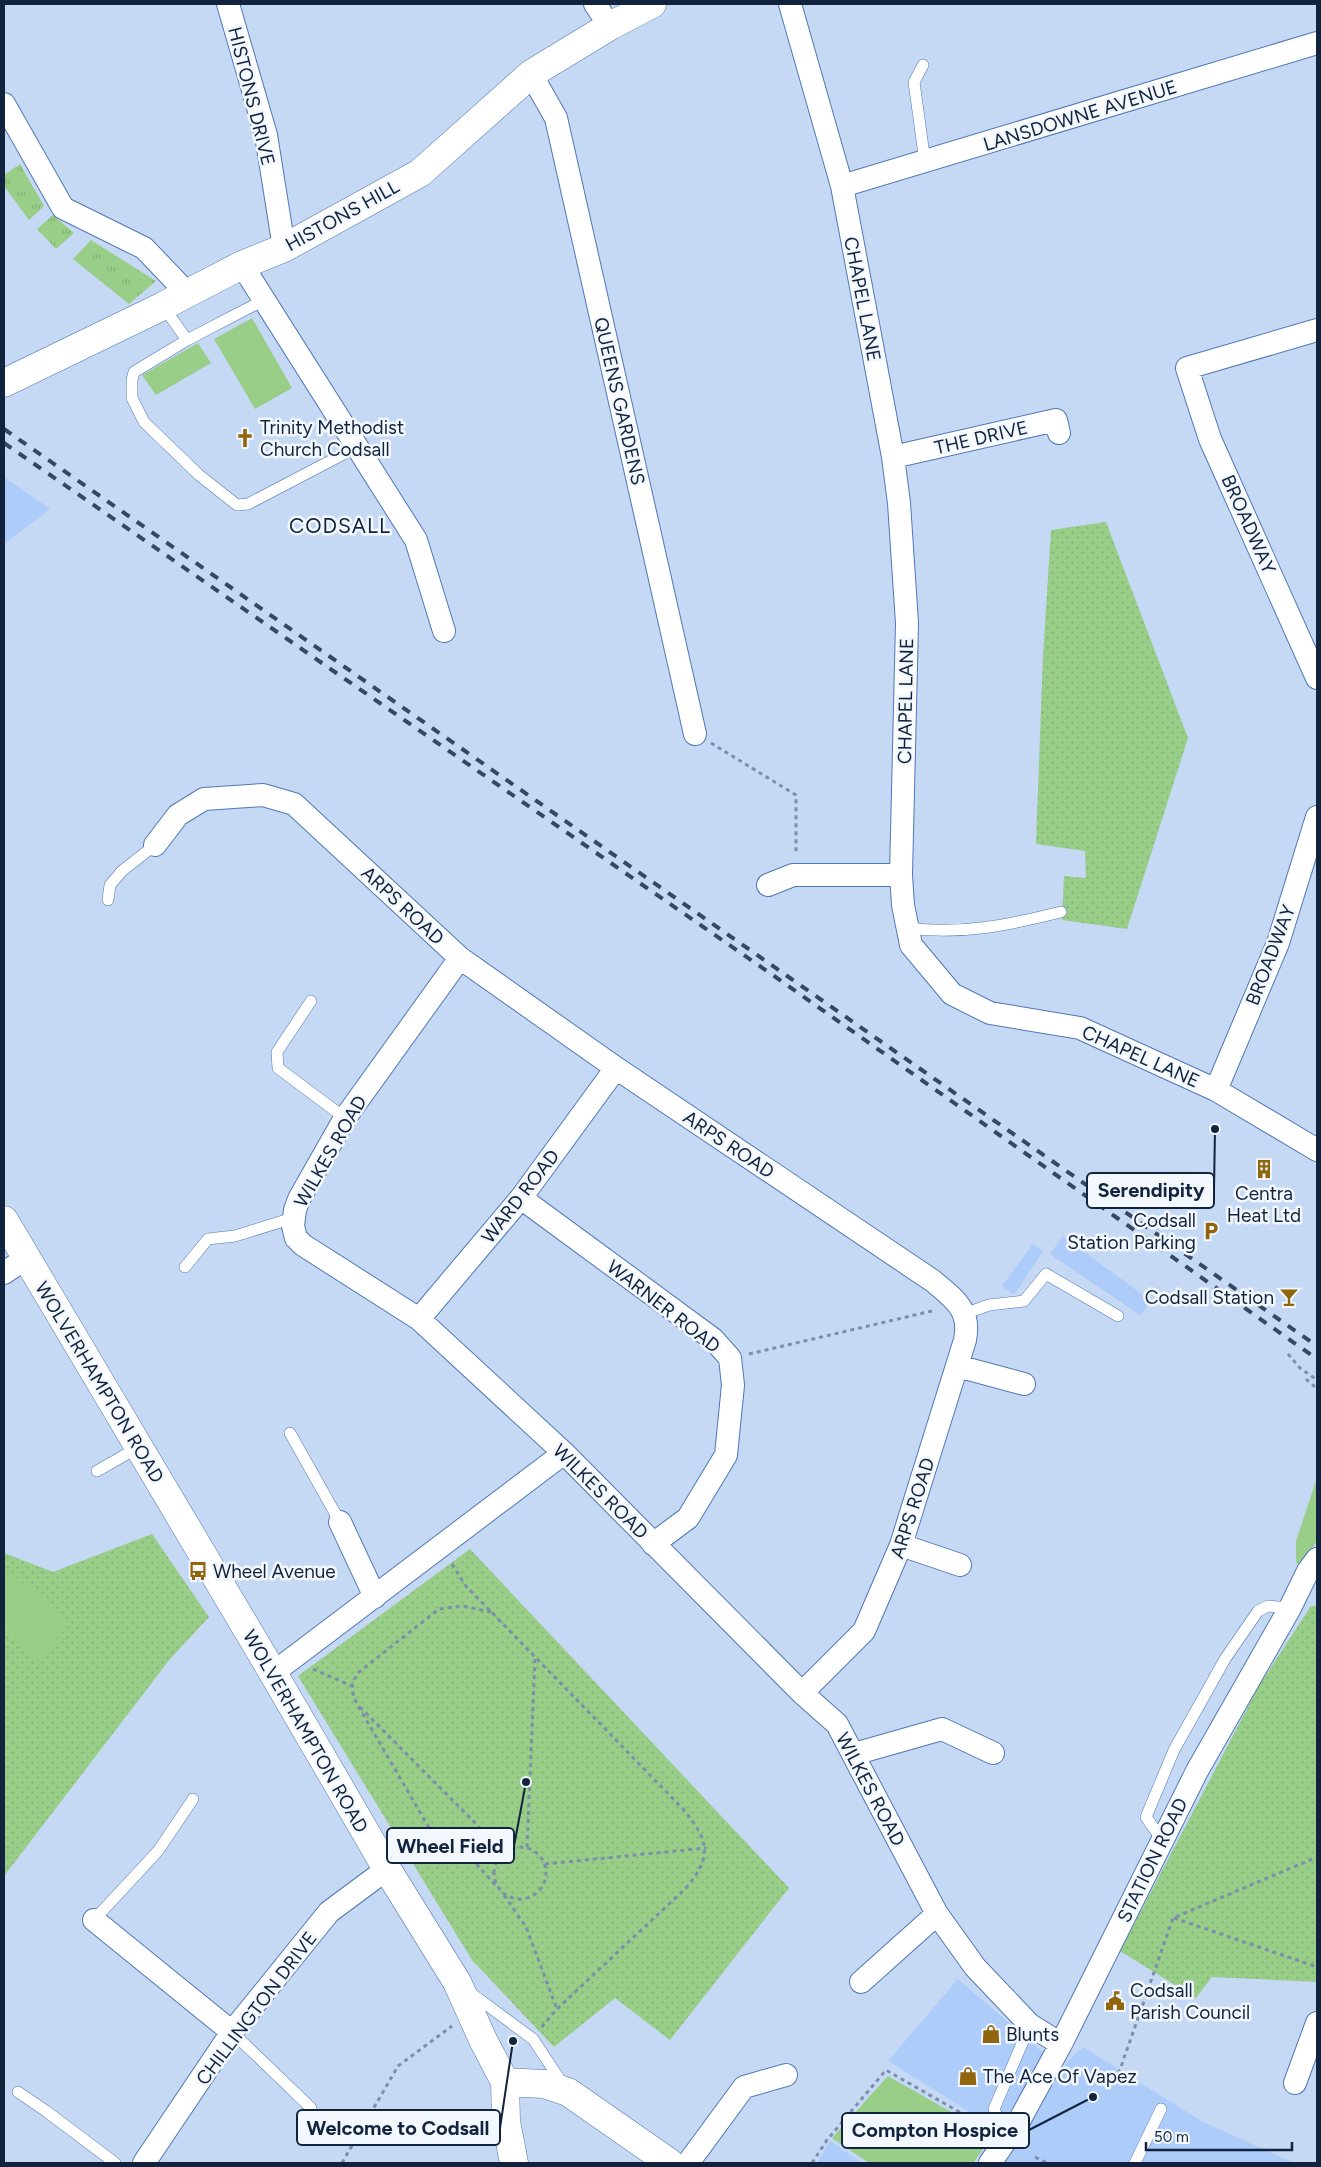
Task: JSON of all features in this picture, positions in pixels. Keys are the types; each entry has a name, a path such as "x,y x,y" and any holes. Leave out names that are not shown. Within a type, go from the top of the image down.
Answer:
{"street":[{"name":"HISTONS DRIVE","path":"228,4 266,135 284,248"},
{"path":"595,4 610,26"},
{"name":"HISTONS HILL","path":"4,383 188,294 242,265 284,248 420,173 532,74 610,26 652,4"},
{"name":"CHAPEL LANE","path":"790,4 842,186 893,457 899,503 907,623 901,875 903,905 911,945 952,994 990,1013 1080,1028 1216,1090 1317,1150"},
{"name":"LANSDOWNE AVENUE","path":"842,186 1317,43"},
{"name":"QUEENS GARDENS","path":"532,74 556,118 695,734"},
{"path":"4,104 64,208 144,248 188,294"},
{"path":"242,265 262,301 416,540 444,630"},
{"name":"BROADWAY","path":"1317,330 1186,368 1210,439 1317,678"},
{"name":"THE DRIVE","path":"893,457 1056,420 1059,433"},
{"name":"ARPS ROAD","path":"155,845 178,816 204,799 264,795 294,804 460,958 616,1068 933,1281 962,1309 968,1326 901,1545 864,1631 802,1693"},
{"name":"BROADWAY","path":"1216,1090 1278,943 1317,817"},
{"path":"768,884 793,875 901,875"},
{"name":"WILKES ROAD","path":"460,958 345,1118 299,1199 293,1218 296,1238 303,1245 419,1319 564,1453 802,1693 837,1724 937,1914 975,1967 1030,2025 1061,2044"},
{"name":"WARD ROAD","path":"419,1319 521,1198 616,1068"},
{"name":"WARNER ROAD","path":"521,1198 713,1340 730,1358 732,1385 726,1455 688,1518 653,1544"},
{"name":"WOLVERHAMPTON ROAD","path":"4,1220 138,1447 283,1666 386,1869 457,1982 505,2082"},
{"path":"4,1273 26,1258"},
{"path":"957,1366 1024,1384"},
{"path":"283,1666 564,1453"},
{"path":"340,1522 375,1597"},
{"path":"901,1545 960,1565"},
{"name":"STATION ROAD","path":"990,2163 1007,2139 1061,2044 1197,1771 1290,1608 1314,1570"},
{"path":"854,1754 942,1729 993,1753"},
{"name":"CHILLINGTON DRIVE","path":"144,2163 232,2032 329,1912 386,1869"},
{"path":"861,1982 937,1914"},
{"path":"94,1920 232,2032"},
{"path":"1295,2083 1317,2023"},
{"path":"688,2163 744,2087 786,2076"},
{"path":"514,2163 504,2107 505,2082 544,2084 568,2092 670,2163"}],"lane":[{"path":"924,66 914,82 925,162"},
{"path":"262,301 187,340 134,372 132,398 144,422 199,475 237,505 248,504 356,447"},
{"path":"163,306 187,340"},
{"path":"108,900 110,885 122,872 155,845"},
{"path":"908,928 932,931 998,928 1061,912"},
{"path":"311,1001 277,1052 278,1068 345,1118"},
{"path":"184,1267 208,1239 235,1236 293,1218"},
{"path":"962,1309 1024,1301 1046,1274 1118,1316"},
{"path":"290,1433 340,1522"},
{"path":"97,1471 138,1447"},
{"path":"1162,1840 1146,1817 1174,1750 1225,1659 1258,1611 1268,1606 1290,1608"},
{"path":"94,1920 158,1851 193,1799"},
{"path":"457,1982 533,2039 568,2092"},
{"path":"1007,2139 994,2109 1030,2025"},
{"path":"232,2032 311,2108 315,2134"},
{"path":"18,2092 114,2163"},
{"path":"1135,2163 1161,2108"}],"path":[{"path":"695,734 796,795 796,857"},
{"path":"730,1358 962,1309"},
{"path":"1288,1354 1317,1384"},
{"path":"1306,1379 1317,1384"},
{"path":"439,1548 460,1573 465,1585 683,1809 696,1825 706,1848 701,1868 686,1888 557,2009 533,2039"},
{"path":"491,1612 462,1606 439,1608 359,1672 352,1686 352,1694 428,1826 434,1833 472,1858 519,1914 526,1927 557,2009"},
{"path":"527,1847 535,1657"},
{"path":"283,1666 352,1686"},
{"path":"357,1704 504,1852"},
{"path":"497,1887 493,1870 496,1862 504,1852 515,1847 527,1847 538,1854 545,1864 546,1879 536,1894 519,1900 502,1893"},
{"path":"545,1864 706,1848"},
{"path":"1116,2081 1174,1918 1317,1858"},
{"path":"1174,1918 1317,1967"},
{"path":"342,2163 398,2066 470,2012"},
{"path":"812,2163 827,2140 886,2070 968,2117 994,2109"},
{"path":"1035,2156 1047,2163"}],"shaded area":[{"path":"4,477 50,509 4,544"},
{"path":"1063,1236 1151,1301 1140,1315 1050,1254"},
{"path":"1033,1244 1043,1251 1014,1295 1002,1286"},
{"path":"958,1979 1061,2068 1083,2047 1203,2122 1294,2163 979,2163 992,2145 968,2127 968,2111 888,2061"},
{"path":"830,2141 862,2163 817,2163"}],"green space":[{"path":"20,164 44,206 29,220 4,186 4,175"},
{"path":"53,215 74,233 56,249 37,229"},
{"path":"91,240 156,281 129,304 73,259"},
{"path":"252,318 292,388 255,409 214,339"},
{"path":"198,343 211,363 156,395 142,375"},
{"path":"1106,522 1188,738 1127,929 1062,920 1064,876 1086,878 1085,851 1036,844 1043,656 1051,530"},
{"path":"1317,1478 1317,1541 1301,1564 1296,1563 1296,1541"},
{"path":"152,1534 209,1617 170,1659 4,1876 4,1553 53,1572"},
{"path":"470,1549 789,1888 670,2040 615,1998 554,2047 472,1960 298,1676"},
{"path":"8,1570 70,1623 39,1660 4,1630 4,1575"},
{"path":"1311,1606 1317,1606 1317,1982 1212,1977 1196,1998 1120,1951 1260,1684"},
{"path":"888,2076 965,2120 962,2129 986,2145 973,2163 869,2163 832,2138"}],"railway":[{"path":"4,429 1317,1346"},
{"path":"4,443 777,978 1317,1359"}],"place":[{"name":"Trinity Methodist Church Codsall","path":"245,438"},
{"name":"Serendipity","path":"1215,1129"},
{"name":"Centra Heat Ltd","path":"1264,1169"},
{"name":"Codsall Station Parking","path":"1211,1231"},
{"name":"Codsall Station","path":"1289,1297"},
{"name":"Wheel Avenue","path":"198,1571"},
{"name":"Wheel Field","path":"526,1782"},
{"name":"Codsall Parish Council","path":"1115,2001"},
{"name":"Blunts","path":"991,2034"},
{"name":"Welcome to Codsall","path":"513,2041"},
{"name":"The Ace Of Vapez","path":"968,2076"},
{"name":"Compton Hospice","path":"1093,2097"}],"district":[{"name":"CODSALL","path":"340,526"}]}
